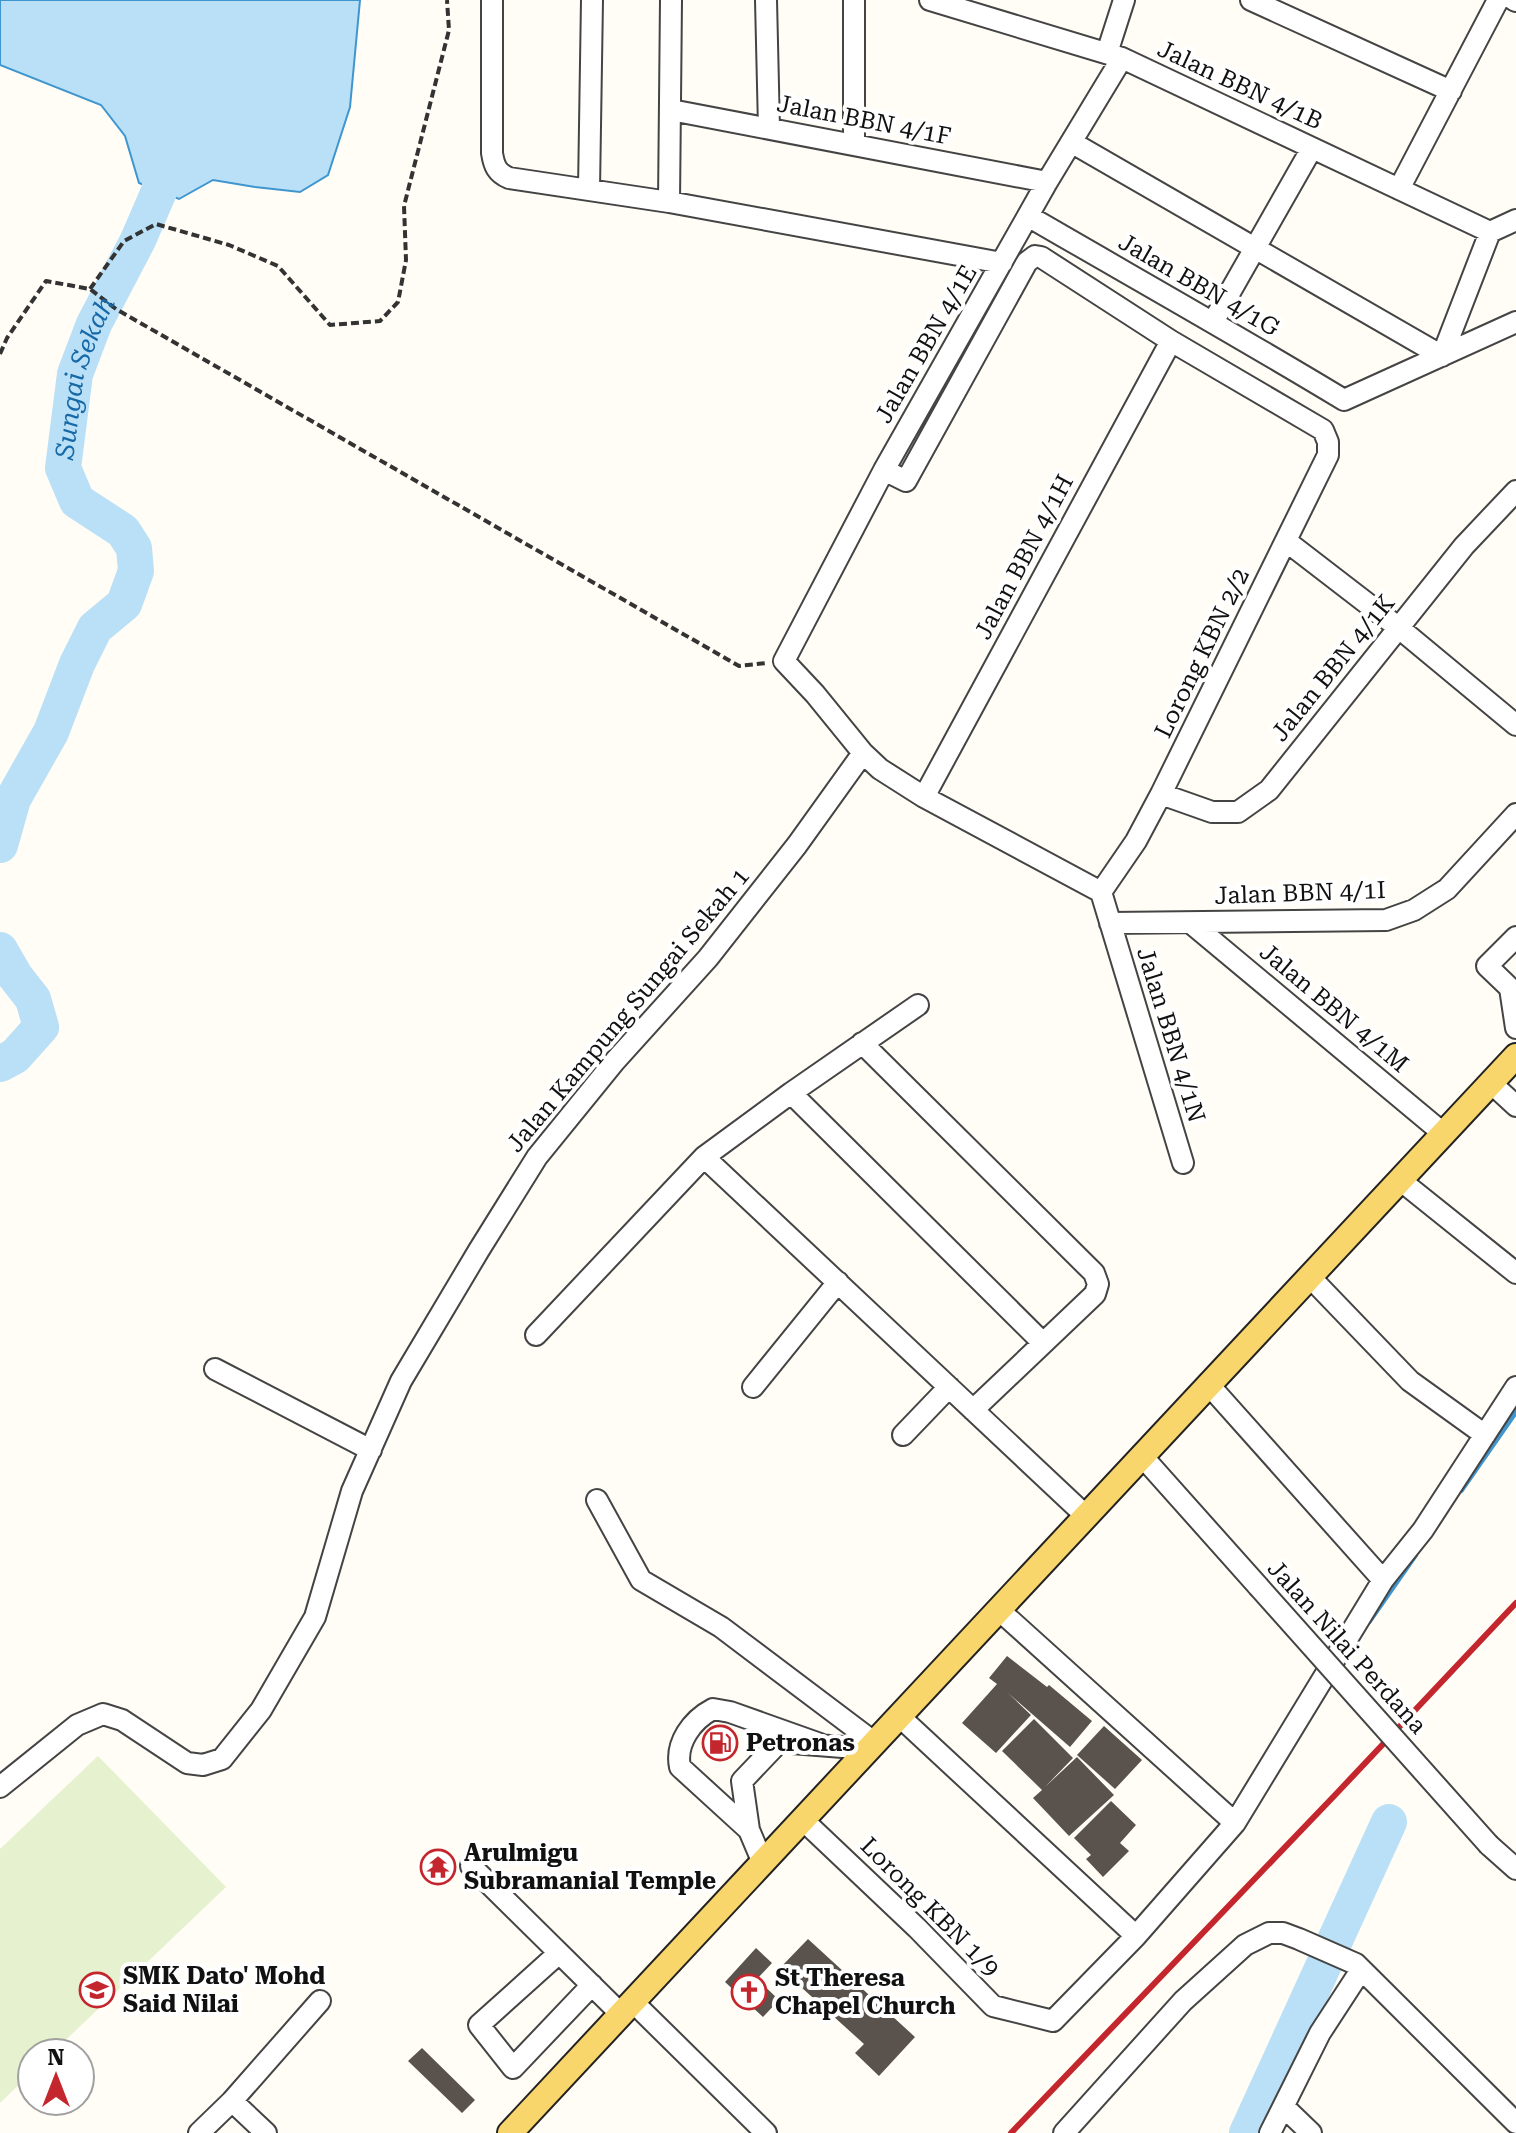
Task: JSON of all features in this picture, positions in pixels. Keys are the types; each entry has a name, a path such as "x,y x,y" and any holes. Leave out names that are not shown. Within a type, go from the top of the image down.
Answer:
{"main road":[{"path":"516,2131 627,2008 1516,1056"}],"street":[{"path":"492,0 492,153 496,168 502,175 1002,263"},
{"path":"589,189 592,0"},
{"path":"669,202 671,0"},
{"path":"766,0 769,128"},
{"path":"854,0 854,145"},
{"name":"Jalan BBN 4/1B","path":"930,0 1114,56 1490,232"},
{"name":"Jalan BBN 4/1E","path":"784,661 884,470 1071,142 1114,56 1124,0"},
{"path":"1251,0 1451,91"},
{"path":"1399,189 1498,0"},
{"name":"Jalan BBN 4/1F","path":"671,110 1047,182"},
{"path":"1071,142 1442,356"},
{"path":"1213,322 1312,148"},
{"name":"Jalan BBN 4/1G","path":"1028,216 1344,400 1442,356"},
{"path":"1442,356 1490,232 1516,220"},
{"path":"884,470 906,481 1027,262 1035,256 1171,341"},
{"path":"1442,356 1516,322"},
{"name":"Lorong KBN 2/2","path":"1101,892 1136,841 1161,794 1328,455 1328,442 1323,430 1171,341"},
{"name":"Jalan BBN 4/1H","path":"924,797 1171,341"},
{"name":"Jalan BBN 4/1K","path":"1161,794 1212,812 1238,812 1269,790 1464,546 1516,491"},
{"path":"1286,541 1399,628 1516,725"},
{"path":"784,661 880,769 924,797 1101,892 1110,923"},
{"name":"Jalan Kampung Sungai Sekah 1","path":"0,1787 77,1725 103,1714 122,1720 187,1763 203,1765 222,1759 261,1710 315,1617 352,1491 401,1381 537,1157 615,1061 708,958 797,845 863,753"},
{"name":"Jalan BBN 4/1I","path":"1110,923 1386,920 1414,910 1447,889 1516,814"},
{"name":"Jalan BBN 4/1N","path":"1110,923 1183,1163"},
{"name":"Jalan BBN 4/1M","path":"1191,923 1444,1134"},
{"path":"1516,937 1487,966 1510,988 1516,1028"},
{"path":"536,1335 704,1157 918,1005"},
{"path":"862,1043 1094,1273 1098,1284 1095,1294 973,1410"},
{"path":"1491,1083 1516,1106"},
{"path":"791,1093 1043,1343"},
{"path":"704,1157 1086,1516"},
{"path":"1400,1180 1516,1273"},
{"path":"1310,1277 1410,1381 1485,1435"},
{"path":"753,1387 838,1282"},
{"path":"215,1369 371,1450"},
{"path":"1209,1385 1383,1580"},
{"path":"903,1435 949,1387"},
{"path":"899,1716 1136,1936 1235,1823 1383,1580 1423,1530 1516,1387"},
{"name":"Jalan Nilai Perdana","path":"1142,1456 1489,1845 1516,1869"},
{"path":"597,1500 641,1580 721,1627 872,1746"},
{"path":"999,1610 1235,1823"},
{"path":"749,1830 680,1767 679,1747 686,1734 706,1712 713,1709 730,1712 820,1744"},
{"path":"763,1863 749,1830 742,1781 779,1742 872,1746"},
{"name":"Lorong KBN 1/9","path":"803,1820 917,1928 993,2006 1053,2021 1136,1936"},
{"path":"471,1866 592,1985 627,2008 766,2133"},
{"path":"1064,2133 1183,2001 1245,1945 1269,1933 1283,1933 1299,1939 1359,1967 1516,2123"},
{"path":"559,1953 479,2025 513,2068 592,1985"},
{"path":"1270,2133 1320,2033 1359,1967"},
{"path":"199,2133 232,2101 320,2001"},
{"path":"232,2101 266,2133"},
{"path":"1284,2107 1311,2133"}],"path":[{"path":"90,289 124,241 156,224 229,245 278,266 330,325 380,321 398,302 406,260 404,206 449,30 447,0"},
{"path":"0,354 7,338 46,281 90,289 116,309 739,666 784,661"}],"green space":[{"name":"SMK Dato' Mohd Said Nilai","path":"98,1756 226,1887 69,2037 16,2037 16,2088 0,2103 0,1849"}],"water":[{"path":"0,0 360,0 350,107 328,175 300,192 213,180 179,199 139,183 125,136 101,105 0,65"}],"building":[{"path":"1007,1656 1047,1687 1049,1685 1092,1721 1070,1747 1008,1693 1031,1715 996,1753 962,1723 997,1684 989,1678"},
{"path":"1034,1719 1073,1758 1045,1787 1077,1757 1114,1795 1069,1836 1033,1798 1042,1790 1002,1751"},
{"path":"1104,1726 1142,1760 1115,1789 1077,1755"},
{"path":"1111,1801 1136,1825 1120,1843 1129,1851 1103,1877 1086,1859 1091,1855 1074,1838"},
{"path":"808,1939 915,2037 879,2076 855,2053 864,2044 780,1968"},
{"path":"756,1948 772,1963 757,1979 779,2000 763,2017 725,1982"},
{"path":"422,2048 475,2100 462,2113 408,2061"}],"waterway":[{"name":"Sungai Sekah","path":"0,845 13,799 51,732 77,664 95,628 124,604 136,571 134,548 123,531 77,501 63,468 75,374 94,324 138,240 160,189 160,141"},
{"name":"Sungai Sekah","path":"0,950 33,999 41,1027 15,1056 0,1064"},
{"path":"1461,1490 1516,1411"},
{"path":"1369,1621 1415,1555"},
{"path":"1247,2133 1389,1822"}],"railway":[{"path":"1011,2133 1516,1603"}],"place":[{"name":"Petronas","path":"720,1743"},
{"name":"Arulmigu Subramanial Temple","path":"438,1867"},
{"name":"SMK Dato' Mohd Said Nilai","path":"97,1990"},
{"name":"St Theresa Chapel Church","path":"749,1992"}]}
